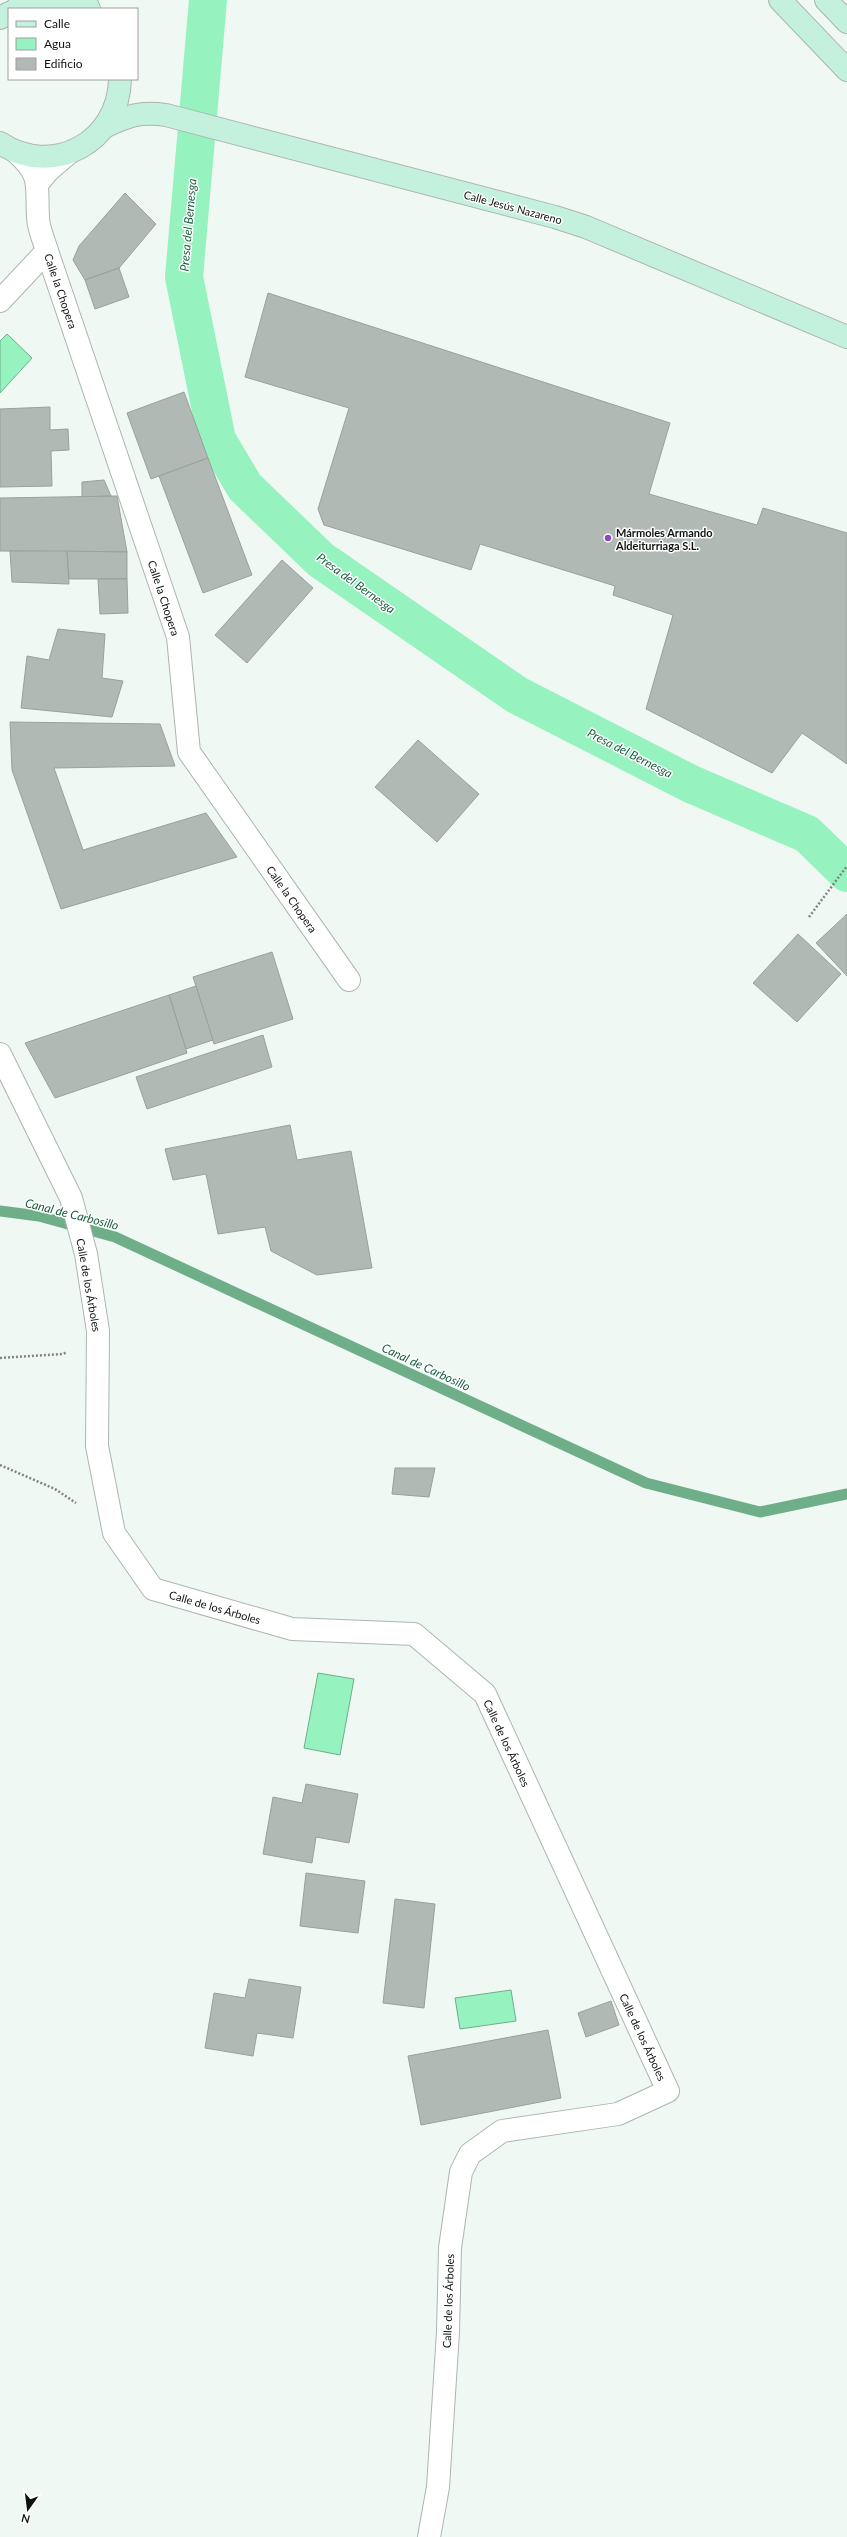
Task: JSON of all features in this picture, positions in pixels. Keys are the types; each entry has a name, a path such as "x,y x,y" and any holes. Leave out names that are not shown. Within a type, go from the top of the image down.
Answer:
{"main road":[{"path":"780,0 847,70"},
{"path":"826,0 847,22"},
{"path":"20,8 41,4 65,8"},
{"path":"8,147 34,156 52,157 69,153 82,147 104,127 114,110 120,91 120,80"},
{"name":"Calle Jesús Nazareno","path":"125,80 131,91 146,103 174,116"},
{"name":"Calle Jesús Nazareno","path":"104,127 126,116 146,112 174,116 586,227 847,337"}],"street":[{"name":"Calle la Chopera","path":"8,147 31,165 38,183 38,219 47,250 178,637 188,752 349,980"},
{"path":"38,183 48,171 69,153"},
{"path":"0,301 47,250"},
{"name":"Calle de los Árboles","path":"0,1054 71,1198 86,1254 98,1330 97,1446 114,1533 153,1589 292,1629 414,1634 485,1694 668,2091 618,2114 502,2131 470,2154 461,2172 450,2248 448,2332 438,2487 429,2537"}],"path":[{"path":"809,917 832,884 847,866"},
{"path":"0,1358 63,1354 98,1330"},
{"path":"0,1465 55,1489 78,1504"}],"water":[{"path":"7,334 32,358 0,393 0,341"},
{"path":"318,1673 354,1679 340,1755 304,1748"},
{"path":"511,1990 516,2021 460,2029 455,1998"}],"building":[{"path":"125,193 156,224 119,268 85,280 73,260 79,246"},
{"path":"119,268 129,297 95,309 85,280"},
{"name":"Mármoles Armando Aldeiturriaga S.L.","path":"268,293 670,423 649,494 757,525 763,508 847,533 847,764 802,733 772,773 646,709 673,615 613,595 615,586 480,544 471,570 324,525 318,509 349,408 245,377"},
{"path":"184,392 208,458 151,479 127,413"},
{"path":"50,407 50,430 68,429 69,450 51,451 52,486 0,487 0,409"},
{"path":"208,458 252,575 203,593 159,476"},
{"path":"104,480 111,496 82,497 82,482"},
{"path":"117,496 127,552 0,551 0,498"},
{"path":"10,551 67,551 69,584 12,582"},
{"path":"67,551 127,552 127,579 69,579"},
{"path":"282,560 313,588 247,663 215,635"},
{"path":"98,579 127,579 128,613 100,614"},
{"path":"58,629 105,634 102,678 123,681 112,717 21,708 27,656 49,660"},
{"path":"10,722 160,724 175,766 54,768 83,850 206,813 237,857 61,909 12,770"},
{"path":"418,740 479,794 437,842 375,787"},
{"path":"847,914 847,976 816,943"},
{"path":"798,934 841,974 797,1022 753,983"},
{"path":"272,952 293,1019 214,1044 193,977"},
{"path":"196,986 213,1040 186,1049 169,995"},
{"path":"169,995 187,1053 55,1098 25,1043"},
{"path":"263,1035 272,1067 147,1109 136,1077"},
{"path":"290,1125 297,1160 351,1151 372,1268 317,1275 271,1251 265,1227 218,1234 206,1174 173,1180 165,1149"},
{"path":"395,1468 435,1468 429,1497 392,1494"},
{"path":"306,1784 358,1794 349,1843 316,1837 312,1863 263,1854 273,1797 302,1803"},
{"path":"306,1873 365,1881 358,1933 300,1926"},
{"path":"395,1899 435,1904 424,2008 383,2003"},
{"path":"249,1979 301,1987 293,2038 257,2033 253,2056 205,2048 214,1993 245,1998"},
{"path":"611,2001 619,2025 586,2037 578,2013"},
{"path":"548,2030 561,2098 421,2125 408,2056"}],"waterway":[{"name":"Presa del Bernesga","path":"208,0 184,277 217,440 245,487 321,560 517,695 691,784 807,834 847,873"},
{"name":"Canal de Carbosillo","path":"0,1211 39,1216 115,1237 646,1483 760,1512 847,1494"}],"place":[{"name":"Mármoles Armando Aldeiturriaga S.L.","path":"608,538"}]}
